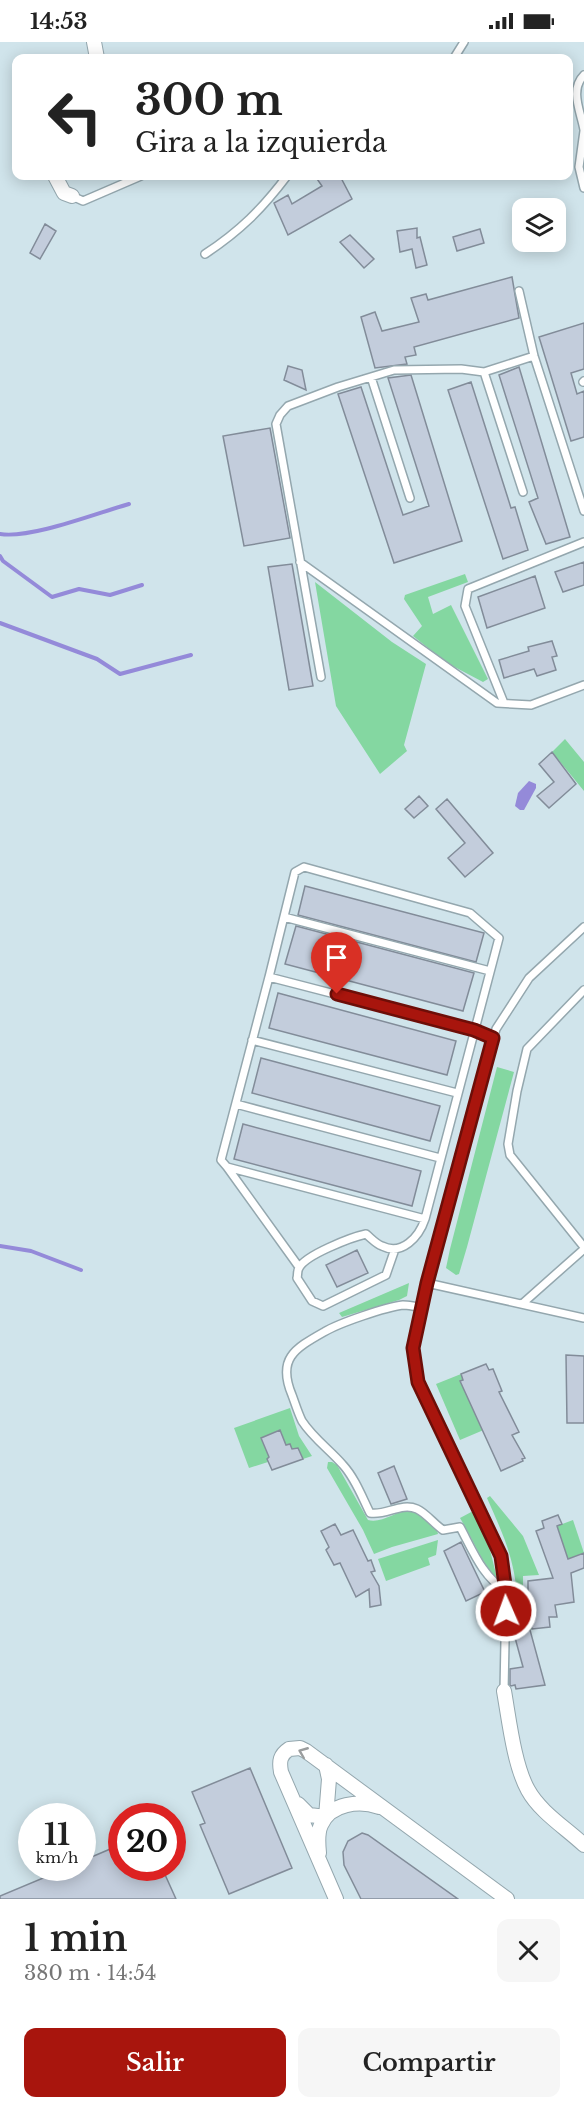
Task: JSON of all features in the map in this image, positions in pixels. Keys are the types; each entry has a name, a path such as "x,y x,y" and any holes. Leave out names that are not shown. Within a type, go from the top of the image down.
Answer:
{"street":[{"path":"57,180 64,193 72,196"},
{"path":"504,1691 527,1789 546,1811 584,1845"},
{"path":"336,1899 280,1765 281,1756 289,1749 300,1748 326,1765 507,1899"},
{"path":"326,1765 329,1779 326,1817"},
{"path":"293,1798 309,1815 326,1817"},
{"path":"321,1864 318,1835 321,1823 326,1817 352,1803 372,1804 385,1809"}],"lane":[{"path":"584,75 579,80 576,93 584,130 579,167 584,188"},
{"path":"72,196 83,201 132,180"},
{"path":"205,254 245,226 284,180"},
{"path":"519,291 534,356 584,511"},
{"path":"321,677 276,424 280,415 288,406 338,387 394,370 461,369 484,372 534,356"},
{"path":"484,372 523,492"},
{"path":"371,377 410,498"},
{"path":"504,704 465,606 468,589 584,542"},
{"path":"300,562 496,703 531,705 584,686"},
{"path":"299,1267 221,1160 295,872 304,867 470,913 499,938 421,1231 411,1242 395,1249 382,1246 366,1234 356,1236 310,1257 299,1267 297,1278 312,1301 323,1306 386,1275 395,1249"},
{"path":"284,917 490,971"},
{"path":"504,1691 506,1592 501,1556 418,1382 413,1348 427,1283 495,1029 529,978 584,927"},
{"path":"268,977 474,1030 493,1038"},
{"path":"522,1304 584,1248 510,1155 508,1144 527,1049 584,990"},
{"path":"252,1040 457,1093"},
{"path":"236,1104 440,1158"},
{"path":"227,1167 424,1219"},
{"path":"427,1283 584,1318"},
{"path":"422,1307 404,1305 332,1327 305,1342 291,1357 286,1366 285,1375 302,1420 314,1436 344,1465 370,1513 379,1514 404,1506 414,1507 421,1510 443,1530 460,1527 485,1574 506,1592"}],"green space":[{"path":"465,574 468,582 428,597 433,614 451,605 488,679 483,682 447,663 413,636 422,626 404,599 405,595"},
{"path":"315,582 392,642 426,664 404,745 407,751 380,774 336,706"},
{"path":"565,739 584,762 584,791 552,752"},
{"path":"497,1067 514,1072 467,1247 459,1274 456,1275 446,1268"},
{"path":"409,1283 407,1296 399,1300 342,1317 339,1313"},
{"path":"461,1374 486,1429 460,1440 436,1384"},
{"path":"290,1408 299,1436 312,1456 303,1459 298,1448 292,1449 286,1445 279,1430 261,1438 269,1457 268,1462 249,1468 234,1428"},
{"path":"328,1462 337,1465 368,1520 380,1520 404,1511 414,1512 437,1530 438,1534 374,1554 363,1530 327,1468"},
{"path":"490,1496 523,1536 539,1575 523,1576 523,1596 517,1597 511,1558 487,1498"},
{"path":"475,1510 488,1542 497,1578 495,1579 460,1518"},
{"path":"573,1520 584,1553 568,1559 557,1526"},
{"path":"438,1540 436,1555 428,1558 430,1565 386,1581 378,1559"},
{"path":"528,1606 532,1629 517,1633 518,1607"}],"shaded area":[{"path":"529,781 536,784 536,788 524,810 520,810 515,806 518,793"}],"building":[{"path":"318,180 342,180 352,199 288,235 274,203 288,195 292,204 322,186"},
{"path":"45,224 56,231 40,259 30,253"},
{"path":"417,228 417,238 420,237 427,265 416,268 412,249 400,252 397,231"},
{"path":"480,229 484,243 457,251 453,237"},
{"path":"350,235 374,259 364,268 340,242"},
{"path":"512,277 519,318 414,347 416,355 405,357 407,364 375,368 361,317 375,312 382,331 419,322 411,298 426,294 428,300"},
{"path":"584,323 584,369 571,373 577,394 584,391 584,437 571,441 539,337"},
{"path":"288,366 302,370 306,390 284,380"},
{"path":"519,367 570,537 546,544 529,502 538,498 499,375"},
{"path":"411,375 462,541 394,563 338,394 361,387 403,515 429,506 388,378"},
{"path":"471,382 511,508 515,507 528,550 503,559 448,390"},
{"path":"270,428 290,538 244,546 223,436"},
{"path":"584,562 584,585 563,592 555,572"},
{"path":"292,564 313,686 289,690 268,567"},
{"path":"535,576 545,608 487,628 478,597"},
{"path":"552,641 557,656 552,657 556,670 537,676 534,669 504,678 499,660 529,651 528,647"},
{"path":"552,752 576,784 549,808 537,796 554,782 539,764"},
{"path":"419,796 428,806 414,818 405,809"},
{"path":"447,799 493,853 465,877 448,858 465,843 436,809"},
{"path":"305,886 484,933 476,962 298,915"},
{"path":"296,926 474,973 463,1011 285,964"},
{"path":"278,993 456,1041 447,1075 269,1028"},
{"path":"261,1058 440,1106 430,1141 252,1093"},
{"path":"243,1124 421,1171 412,1206 234,1159"},
{"path":"357,1250 368,1273 337,1287 326,1265"},
{"path":"566,1355 584,1356 584,1423 567,1423"},
{"path":"486,1364 489,1370 493,1369 502,1391 499,1392 519,1432 512,1435 525,1458 501,1471 460,1381 463,1380 461,1374"},
{"path":"280,1430 286,1445 290,1444 292,1449 298,1448 303,1459 272,1470 261,1438"},
{"path":"394,1466 407,1499 391,1504 378,1473"},
{"path":"558,1515 562,1524 557,1526 568,1559 584,1553 584,1568 571,1573 574,1602 555,1605 557,1617 549,1617 550,1627 532,1629 528,1604 528,1581 553,1578 536,1531 544,1528 542,1521"},
{"path":"335,1524 341,1535 353,1530 368,1561 371,1560 375,1571 371,1572 379,1586 381,1605 370,1607 369,1589 356,1597 340,1563 334,1565 326,1550 329,1547 321,1531"},
{"path":"461,1542 485,1592 466,1601 444,1551"},
{"path":"530,1630 545,1685 516,1689 515,1685 510,1685 510,1669 523,1667 514,1634"},
{"path":"250,1768 292,1868 229,1894 200,1825 205,1823 192,1792"},
{"path":"362,1833 458,1899 361,1899 344,1865 343,1852 348,1841"},
{"path":"108,1850 108,1881 168,1881 176,1899 0,1899 0,1896 36,1881 96,1881 96,1855"}],"waterway":[{"path":"0,534 29,533 129,504"},
{"path":"0,556 3,561 52,597 79,589 110,595 142,585"},
{"path":"0,623 97,659 120,674 191,655"},
{"path":"0,1246 31,1251 81,1270"}],"route":[{"path":"337,994 474,1030 493,1038 427,1283 413,1348 418,1382 501,1556 506,1611"}]}
